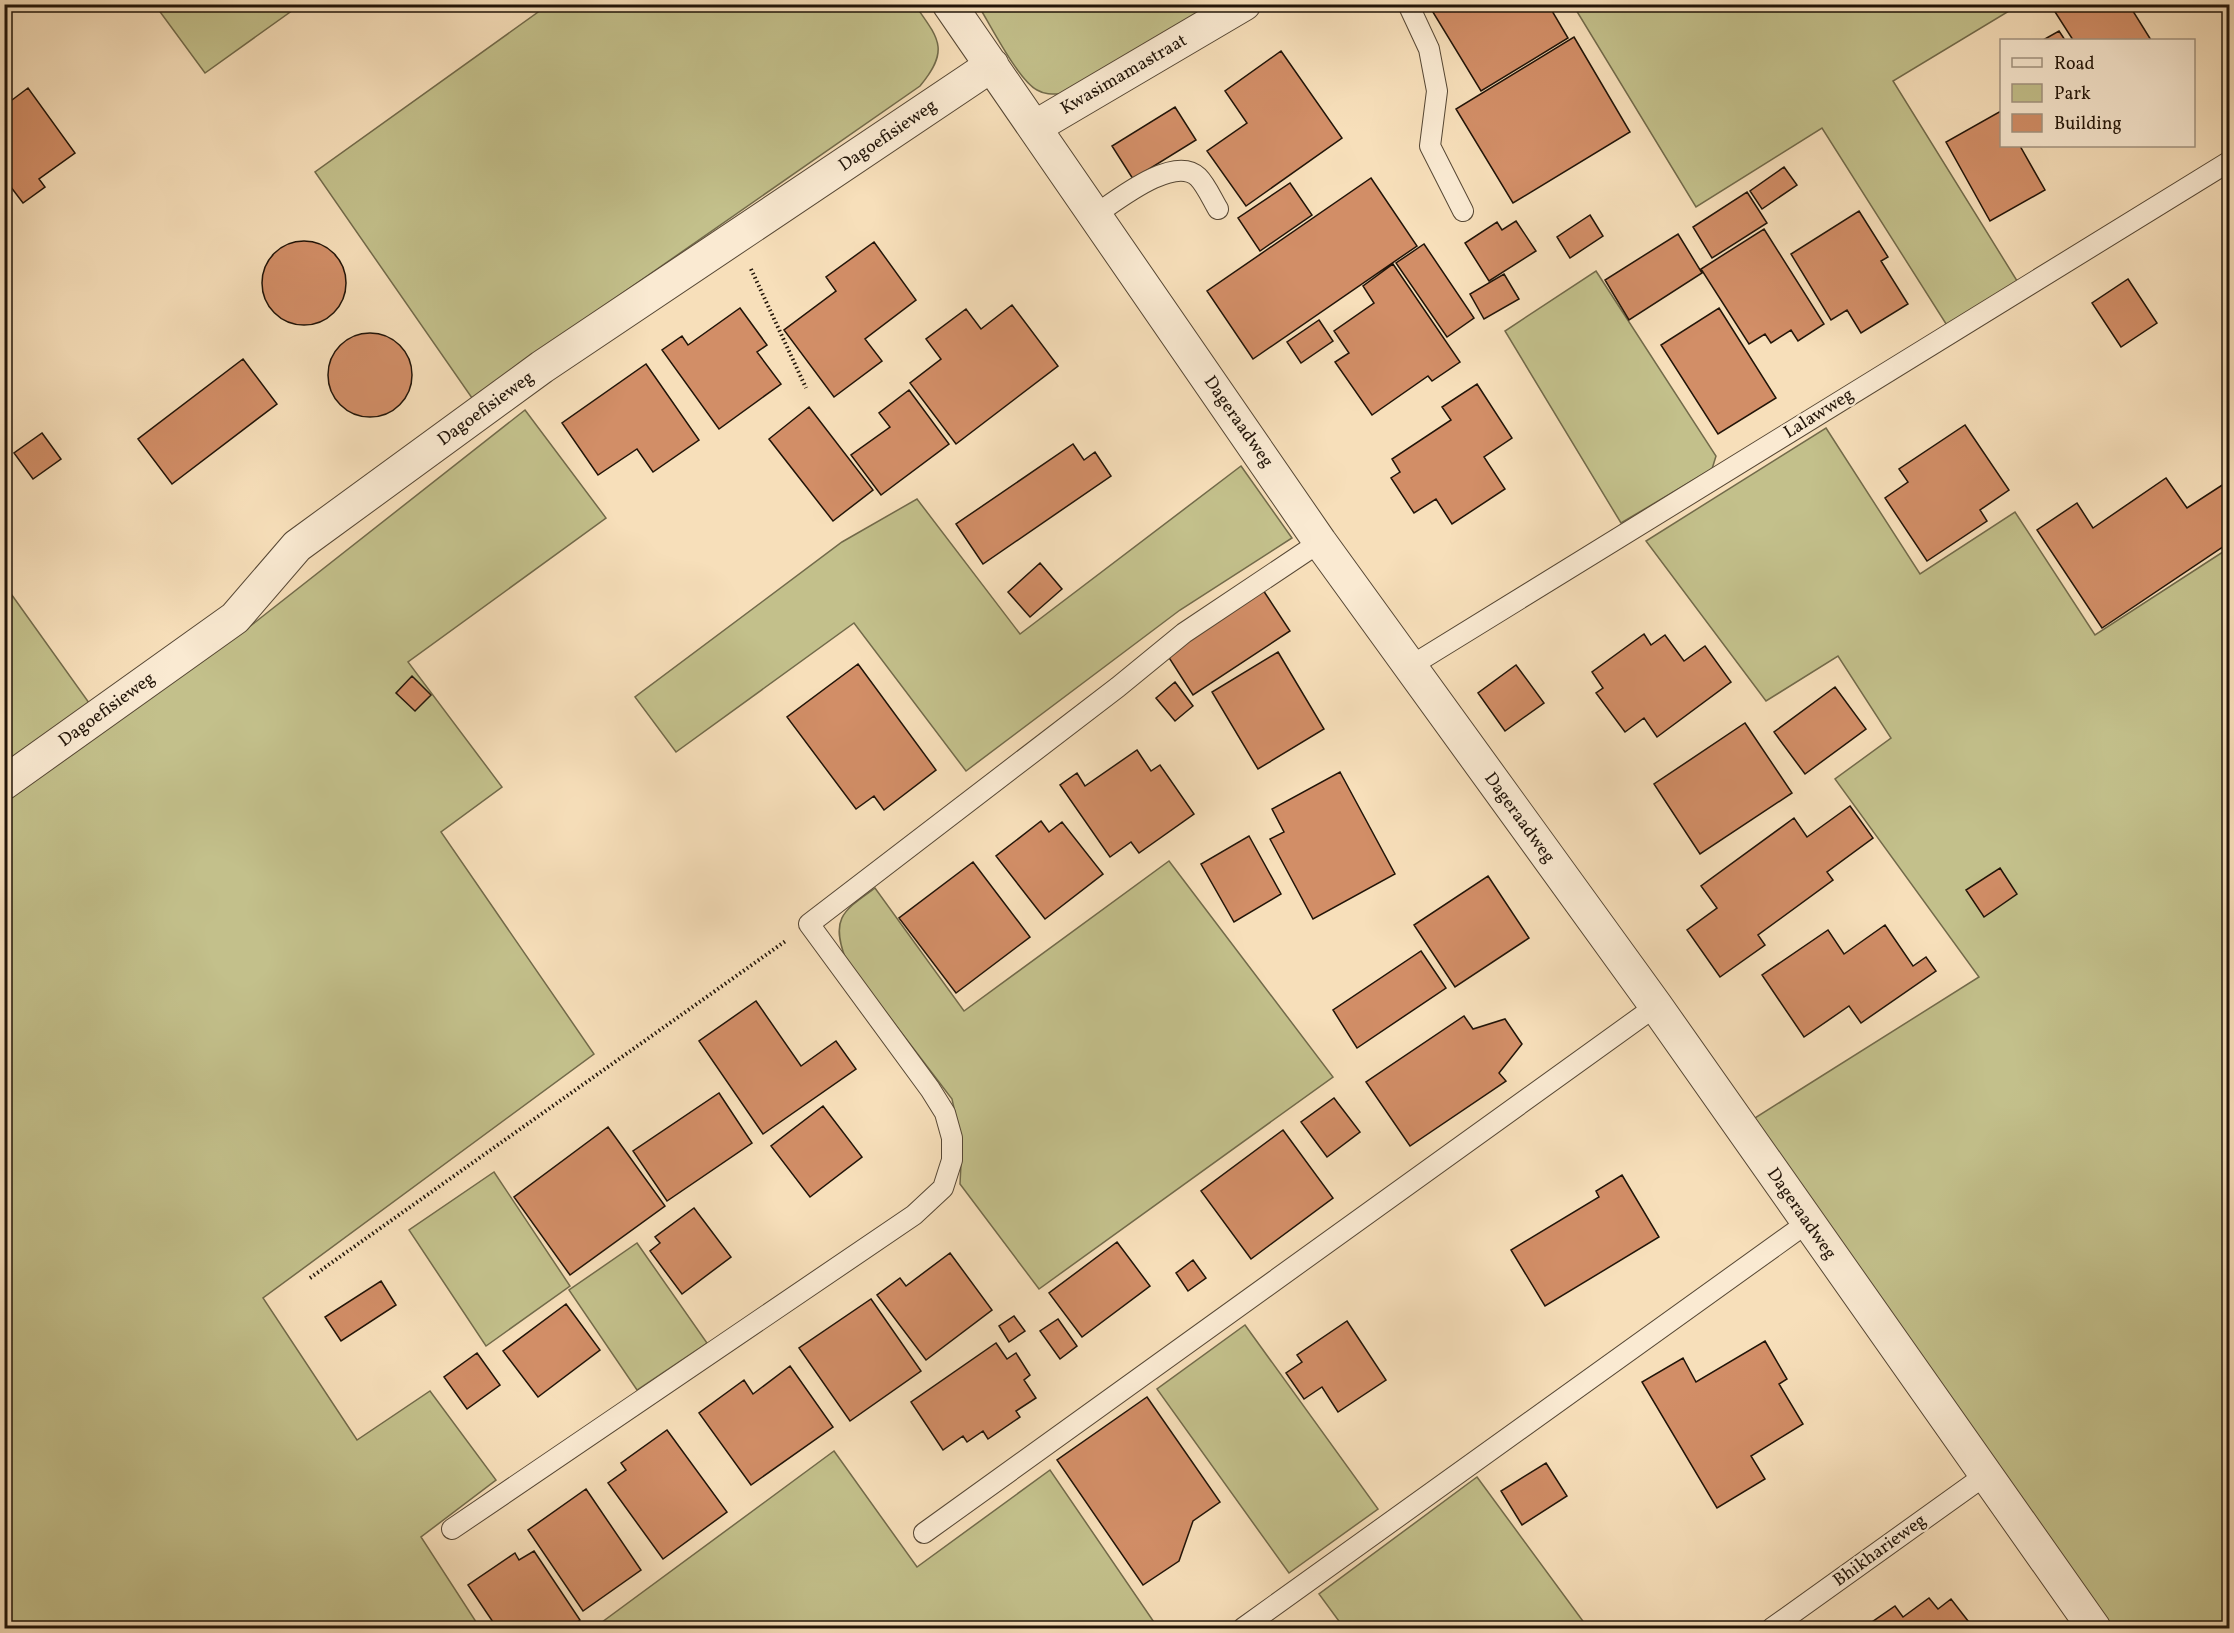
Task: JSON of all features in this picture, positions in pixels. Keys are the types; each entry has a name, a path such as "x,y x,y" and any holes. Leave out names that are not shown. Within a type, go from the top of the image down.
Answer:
{"street":[{"name":"Dageraadweg","path":"949,4 1320,542 1656,1006 2094,1629"},
{"name":"Kwasimamastraat","path":"1035,127 1244,4"},
{"name":"Dagoefisieweg","path":"4,783 235,618 297,546 543,367 992,65"}],"lane":[{"path":"1408,4 1429,48 1437,91 1430,146 1463,210"},
{"name":"Lalawweg","path":"1409,667 2229,161"},
{"path":"1095,215 1148,182 1165,173 1180,169 1198,177 1218,209"},
{"path":"452,1529 914,1215 943,1188 952,1160 952,1138 945,1113 930,1089 809,924 1118,687 1184,633 1320,542"},
{"path":"924,1533 1656,1006"},
{"path":"1243,1629 1807,1223"},
{"name":"Bhikharieweg","path":"1772,1629 1987,1474"}],"path":[{"path":"736,238 806,388"},
{"path":"310,1278 809,924"}],"green space":[{"path":"155,5 300,5 205,73"},
{"path":"548,5 915,5 935,36 938,54 929,74 920,86 472,398 315,172"},
{"path":"978,5 1216,5 1065,94 1058,94 1040,92 1021,75"},
{"path":"1573,5 2019,5 1893,81 2019,284 1948,327 1822,128 1696,207"},
{"path":"1596,271 1716,456 1712,469 1621,523 1505,331"},
{"path":"525,410 606,518 408,662 502,787 441,832 594,1054 263,1298 357,1440 430,1391 496,1480 421,1537 480,1628 5,1628 4,801 244,631"},
{"path":"1826,428 1920,574 2015,512 2095,635 2229,548 2229,1628 2113,1628 1747,1123 1979,977 1835,779 1891,738 1838,656 1766,701 1646,541"},
{"path":"1241,466 1292,538 1180,610 966,771 854,623 676,752 635,697 842,542 917,499 1020,634"},
{"path":"4,584 92,707 4,769"},
{"path":"1169,861 1333,1077 1039,1289 960,1184 962,1144 952,1099 846,960 839,934 842,917 855,903 875,888 964,1011"},
{"path":"494,1172 570,1286 486,1346 409,1230"},
{"path":"637,1243 707,1343 637,1390 569,1290"},
{"path":"1245,1325 1378,1509 1289,1573 1157,1389"},
{"path":"834,1451 917,1567 1050,1470 1158,1628 594,1628"},
{"path":"1477,1477 1588,1628 1344,1628 1319,1594"}],"building":[{"path":"1428,4 1548,4 1568,38 1481,91"},
{"path":"2050,4 2137,4 2131,8 2150,39 2072,39"},
{"path":"2059,31 2064,39 2045,39"},
{"path":"1574,37 1630,132 1513,203 1456,109"},
{"path":"1281,51 1342,138 1246,206 1207,151 1247,123 1225,91"},
{"path":"4,88 12,100 28,88 75,153 39,179 45,187 23,203 4,178"},
{"path":"1175,107 1196,140 1133,179 1112,146"},
{"path":"2000,112 2000,147 2021,147 2045,190 1990,221 1946,142"},
{"path":"1784,167 1797,185 1762,209 1750,191"},
{"path":"1371,178 1417,246 1253,359 1207,291"},
{"path":"1290,183 1312,215 1260,251 1238,218"},
{"path":"1747,192 1767,223 1712,258 1693,227"},
{"path":"1859,211 1888,257 1881,261 1908,304 1861,333 1847,310 1831,320 1791,254"},
{"path":"1590,215 1603,236 1570,258 1557,237"},
{"path":"1516,221 1536,251 1489,281 1465,243 1497,222 1502,230"},
{"path":"1764,229 1824,324 1798,341 1791,330 1771,343 1765,334 1749,344 1701,269"},
{"path":"1678,234 1702,273 1629,320 1605,280"},
{"path":"296,241 312,241 328,248 339,259 346,275 343,299 334,313 312,325 296,325 280,318 269,307 262,291 262,275 269,259 280,248"},
{"path":"874,242 916,300 865,339 882,361 834,397 784,330 836,291 826,277"},
{"path":"1424,244 1474,318 1447,337 1396,263"},
{"path":"1393,264 1460,362 1432,381 1428,376 1372,415 1335,362 1349,353 1334,331 1374,303 1363,286"},
{"path":"1504,274 1519,299 1484,319 1470,294"},
{"path":"2128,279 2157,323 2121,347 2092,303"},
{"path":"1012,305 1058,366 956,444 910,383 941,359 926,339 966,309 981,329"},
{"path":"740,308 767,345 757,352 781,384 719,429 662,350 682,336 688,345"},
{"path":"1719,308 1776,398 1718,434 1661,345"},
{"path":"1319,320 1333,341 1301,363 1287,342"},
{"path":"362,333 378,333 394,340 405,351 412,367 409,391 400,405 378,417 362,417 346,410 335,399 328,383 328,367 335,351 346,340"},
{"path":"243,359 277,404 172,484 138,439"},
{"path":"646,364 699,440 653,472 637,449 598,475 562,423"},
{"path":"1477,384 1512,438 1484,457 1505,489 1452,524 1436,499 1414,513 1391,478 1400,472 1392,459 1451,420 1442,407"},
{"path":"909,390 949,444 881,495 851,455 890,427 879,413"},
{"path":"809,407 873,490 833,521 769,439"},
{"path":"1965,425 2009,490 1980,510 1987,521 1927,561 1885,498 1908,482 1899,469"},
{"path":"42,433 61,459 33,479 14,453"},
{"path":"1073,444 1084,460 1095,452 1111,476 983,564 956,524"},
{"path":"2166,478 2187,508 2230,480 2230,542 2102,628 2037,530 2077,503 2093,528"},
{"path":"1040,563 1062,589 1030,617 1008,592"},
{"path":"1263,590 1290,631 1193,695 1166,653"},
{"path":"1644,634 1651,645 1665,635 1684,661 1705,646 1731,682 1657,737 1644,718 1625,732 1596,693 1603,688 1592,672"},
{"path":"1278,652 1324,729 1258,769 1212,692"},
{"path":"858,664 936,770 884,810 874,796 856,809 787,717"},
{"path":"1516,665 1544,703 1505,731 1478,693"},
{"path":"412,676 431,695 415,711 396,693"},
{"path":"1175,682 1193,706 1175,721 1156,698"},
{"path":"1835,687 1866,729 1805,774 1774,732"},
{"path":"1745,723 1792,793 1700,854 1654,784"},
{"path":"1137,750 1151,771 1160,765 1194,814 1139,853 1131,842 1110,857 1060,785 1077,773 1085,786"},
{"path":"1340,772 1395,874 1313,919 1270,839 1284,832 1272,809"},
{"path":"1850,806 1873,838 1827,872 1833,880 1758,935 1765,945 1720,977 1687,930 1717,908 1701,886 1794,818 1807,837"},
{"path":"1041,821 1049,832 1062,822 1103,874 1045,919 996,856"},
{"path":"1249,836 1281,894 1234,922 1201,864"},
{"path":"973,862 1030,937 956,993 899,918"},
{"path":"2000,868 2017,894 1984,917 1966,890"},
{"path":"1488,876 1529,938 1455,987 1414,925"},
{"path":"1885,925 1913,966 1926,957 1936,971 1861,1023 1849,1006 1804,1037 1762,975 1828,930 1844,954"},
{"path":"1421,951 1446,988 1357,1048 1333,1010"},
{"path":"756,1001 801,1066 836,1041 856,1069 763,1134 699,1041"},
{"path":"1464,1016 1473,1029 1505,1019 1522,1044 1499,1073 1506,1081 1410,1146 1366,1082"},
{"path":"719,1093 752,1143 667,1201 633,1151"},
{"path":"1334,1098 1360,1132 1327,1157 1301,1122"},
{"path":"823,1106 862,1157 810,1197 771,1146"},
{"path":"608,1127 665,1206 570,1275 514,1197"},
{"path":"1283,1130 1333,1198 1251,1259 1201,1191"},
{"path":"1622,1175 1659,1237 1545,1306 1511,1250 1599,1197 1596,1191"},
{"path":"694,1208 731,1257 682,1294 650,1251 660,1243 655,1237"},
{"path":"1117,1242 1150,1286 1082,1337 1049,1293"},
{"path":"950,1253 992,1310 926,1360 877,1295 900,1278 906,1286"},
{"path":"1193,1260 1206,1278 1188,1291 1176,1273"},
{"path":"381,1281 396,1305 341,1341 325,1317"},
{"path":"871,1299 921,1371 850,1421 799,1348"},
{"path":"566,1304 600,1350 538,1397 503,1351"},
{"path":"1014,1316 1025,1331 1009,1342 999,1326"},
{"path":"1058,1319 1077,1346 1060,1359 1040,1331"},
{"path":"1347,1321 1386,1380 1338,1412 1322,1387 1304,1399 1286,1373 1302,1362 1297,1355"},
{"path":"1765,1341 1787,1379 1779,1384 1803,1424 1751,1456 1765,1479 1717,1508 1642,1382 1683,1358 1696,1382"},
{"path":"996,1343 1007,1359 1016,1353 1030,1375 1024,1380 1036,1398 1016,1411 1020,1417 988,1439 983,1431 967,1442 963,1436 943,1450 911,1402"},
{"path":"477,1353 500,1385 467,1409 444,1377"},
{"path":"790,1366 833,1427 751,1485 699,1413 744,1380 753,1394"},
{"path":"1147,1397 1220,1502 1193,1521 1179,1561 1143,1585 1057,1460"},
{"path":"667,1430 727,1512 663,1559 608,1483 626,1470 621,1463"},
{"path":"1546,1463 1567,1496 1522,1525 1501,1491"},
{"path":"586,1489 641,1570 583,1611 528,1530"},
{"path":"534,1551 580,1620 568,1628 497,1628 468,1585 515,1553 519,1560"},
{"path":"1929,1598 1938,1609 1951,1599 1972,1626 1968,1628 1877,1628 1872,1622 1895,1606 1903,1617"}]}
